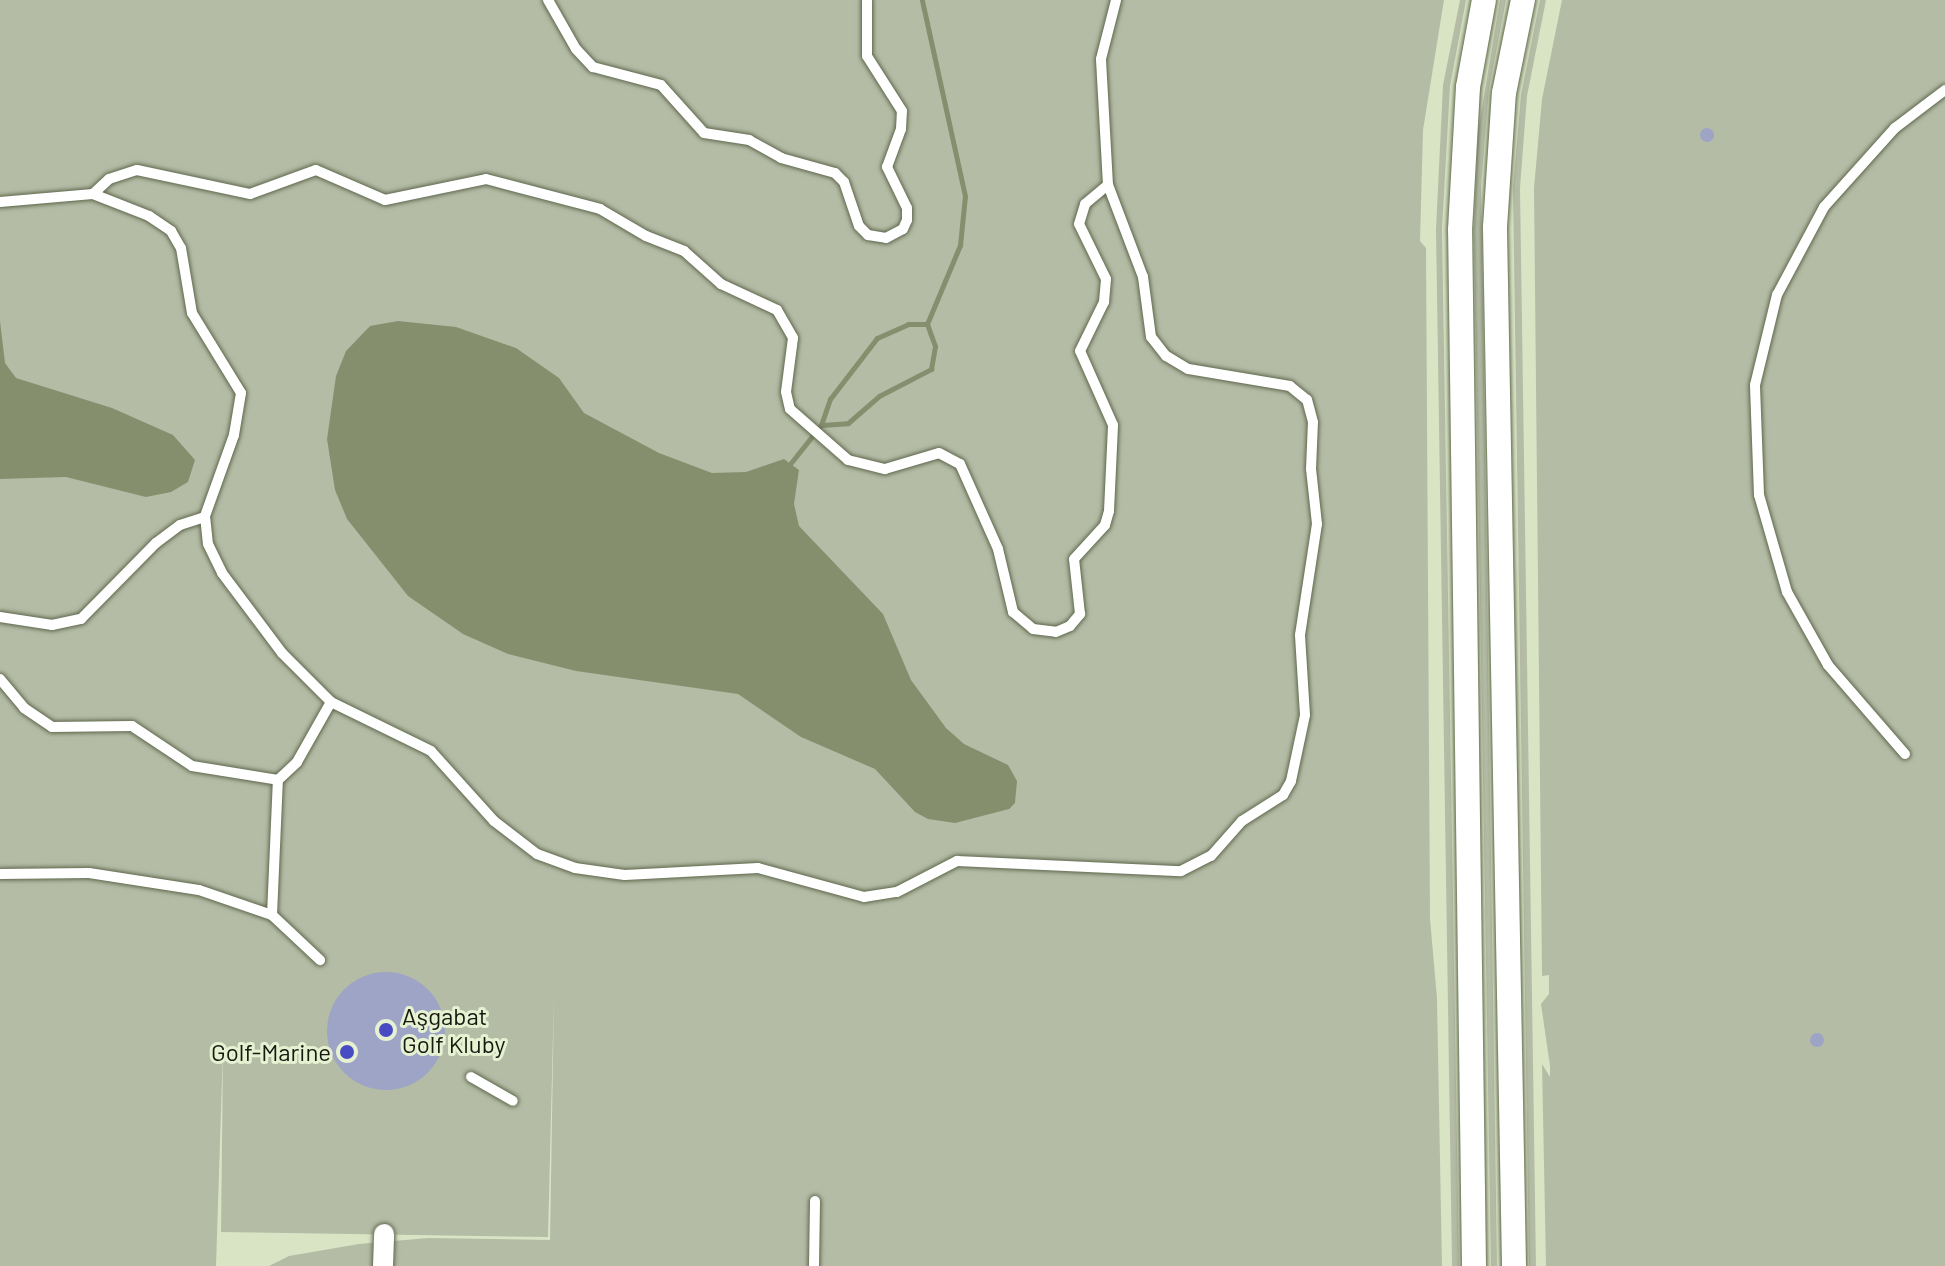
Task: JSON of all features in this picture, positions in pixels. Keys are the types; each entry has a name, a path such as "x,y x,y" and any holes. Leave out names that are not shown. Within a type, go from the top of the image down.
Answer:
{"street":[{"path":"1474,1266 1460,230 1468,87 1484,0"},
{"path":"1514,1266 1495,227 1504,93 1523,0"},
{"path":"383,1266 384,1234"}],"lane":[{"path":"548,0 576,49 593,67 661,85 704,133 749,140 781,158 835,173 844,182 863,230 886,238 900,233 907,220 907,208 887,172 903,117 895,94 867,56 867,0"},
{"path":"0,202 93,194 149,216 171,231 181,248 192,313 240,386 238,424 205,517 211,553 241,601 288,661 331,702 423,745 516,840 575,868 648,876 758,868 839,893 876,897 897,892 957,861 1181,871 1202,863 1242,821 1286,792 1294,769 1306,701 1301,621 1317,524 1312,413 1305,396 1290,386 1203,374 1176,363 1157,347 1148,331 1143,277 1108,185 1101,59 1116,0"},
{"path":"1905,754 1828,665 1787,592 1759,495 1755,385 1777,295 1824,207 1885,137 1945,90"},
{"path":"93,194 109,179 137,170 250,194 316,170 385,200 486,179 587,205 684,251 721,284 777,310 793,338 787,402 805,424 823,439 866,467 894,467 933,453 956,460 969,476 998,549 1016,618 1049,632 1075,622 1081,608 1074,559 1108,519 1114,458 1111,417 1080,351 1106,290 1080,215 1093,195 1108,185"},
{"path":"0,617 43,625 81,619 156,543 180,525 205,517"},
{"path":"0,679 32,717 52,727 132,726 192,766 278,780"},
{"path":"272,915 278,780 297,762 331,702"},
{"path":"0,874 110,875 199,890 272,915 320,960"},
{"path":"471,1077 513,1101"},
{"path":"814,1266 815,1201"}],"shaded area":[{"path":"0,0 1444,0 1423,130 1420,241 1426,248 1430,919 1437,998 1442,1266 269,1266 289,1256 359,1244 428,1238 550,1240 554,995 548,1237 221,1232 223,1049 216,1266 0,1266"},
{"path":"1460,0 1466,0 1450,86 1442,229 1459,1266 1452,1266 1436,229 1443,85"},
{"path":"1500,0 1506,0 1489,89 1481,186 1497,1266 1491,1266 1474,230 1478,132"},
{"path":"1540,0 1546,0 1527,96 1520,188 1536,1266 1529,1266 1513,188 1521,95"},
{"path":"1562,0 1945,0 1945,1266 1546,1266 1542,1064 1550,1077 1550,1066 1541,1004 1549,994 1549,975 1542,976 1534,188 1542,99"},
{"path":"0,321 5,363 16,378 112,408 173,435 195,460 188,482 171,492 146,497 66,477 0,479"},
{"path":"398,321 456,327 516,348 559,378 584,413 659,453 712,473 746,472 784,459 799,470 794,504 799,526 883,614 911,680 946,728 964,744 1008,765 1017,781 1015,803 1009,809 955,823 928,819 915,812 875,769 801,737 738,694 576,671 508,654 463,634 408,596 347,519 335,490 327,439 336,376 346,351 370,326"}],"building":[{"path":"1707,128 1714,135 1707,142 1700,135"},
{"name":"Aşgabat Golf Kluby","path":"386,972 419,982 435,998 445,1031 435,1064 419,1080 386,1090 353,1080 337,1064 327,1031 337,998 353,982"},
{"path":"1817,1033 1824,1040 1817,1047 1810,1040"}],"waterway":[{"path":"790,464 821,425 830,399 877,338 908,324 927,324 960,245 965,196 922,0"},
{"path":"822,425 848,423 879,396 931,369 935,346 927,324"}],"place":[{"name":"Aşgabat Golf Kluby","path":"386,1030"},
{"name":"Golf-Marine","path":"347,1052"}]}
